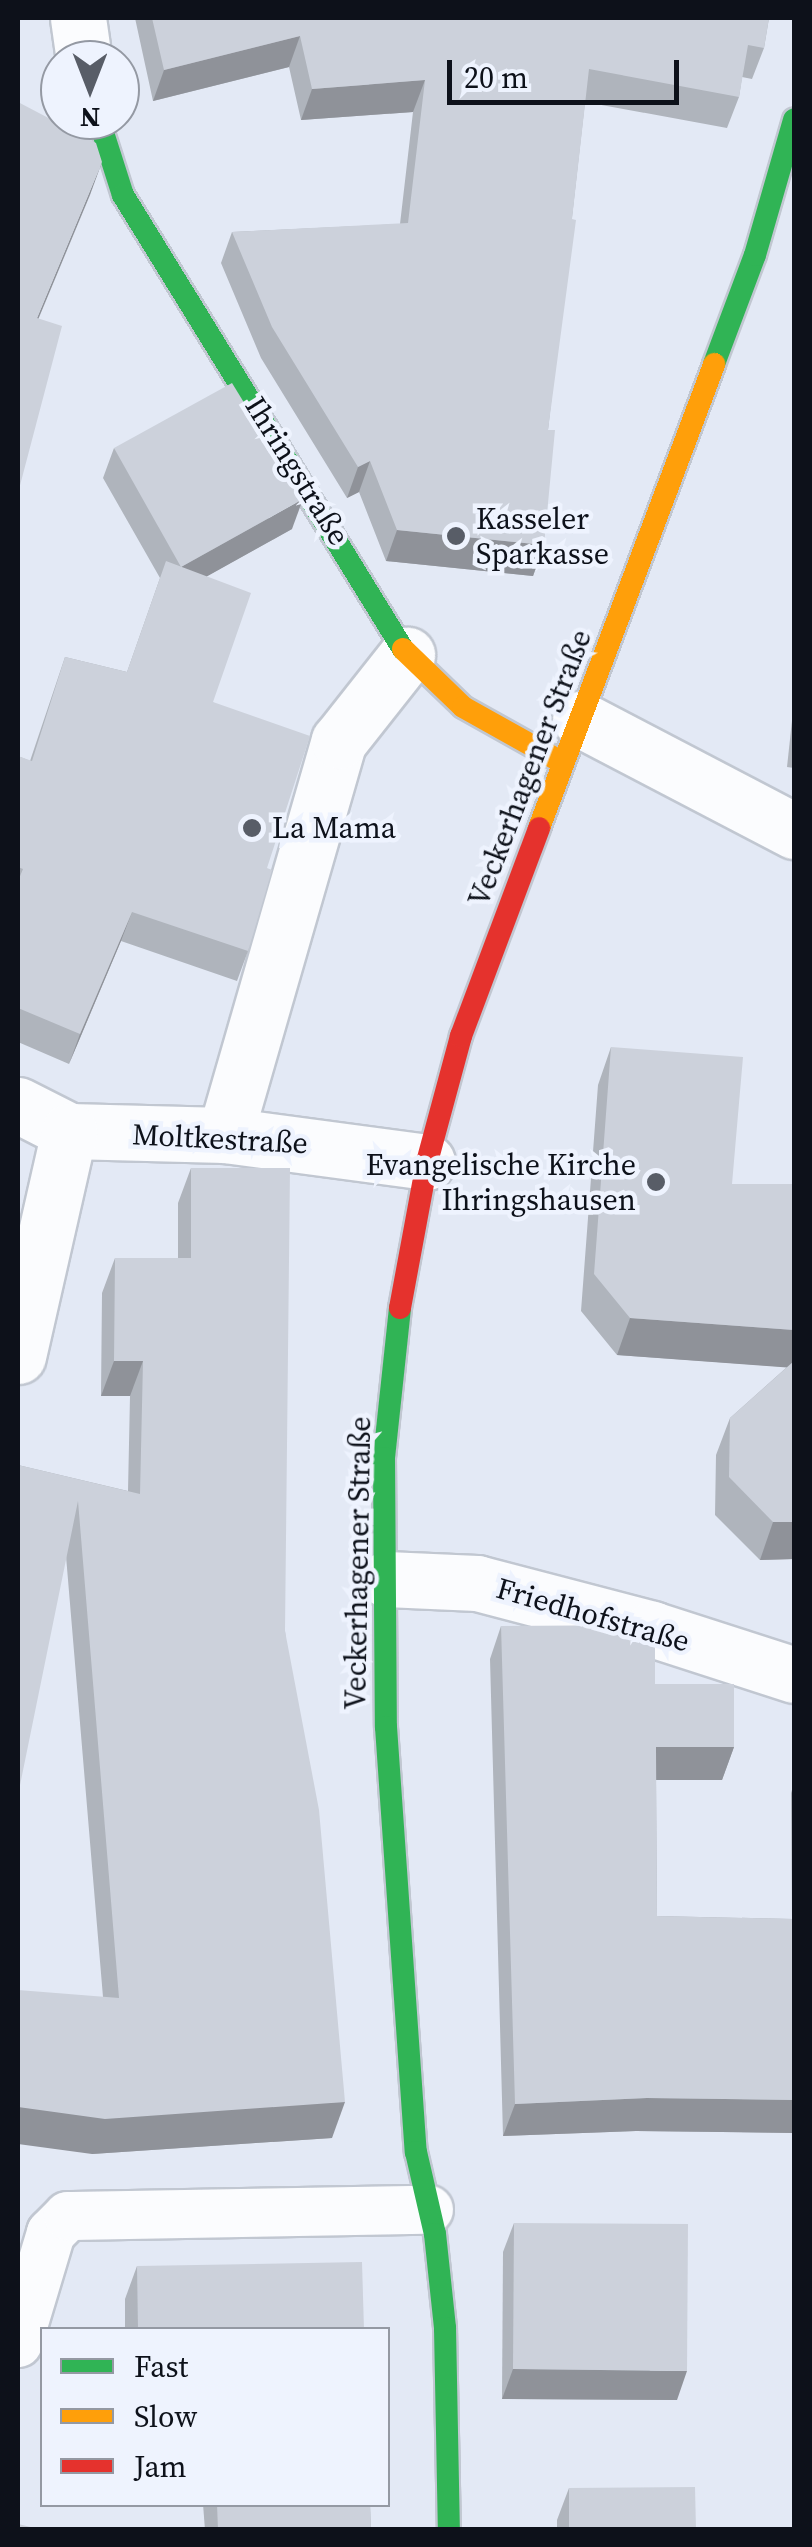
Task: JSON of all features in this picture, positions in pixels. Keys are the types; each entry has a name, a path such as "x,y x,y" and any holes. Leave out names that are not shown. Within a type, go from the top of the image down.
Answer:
{"street":[{"name":"Ihringstraße","path":"106,140 124,195 407,654 463,707 571,741"},
{"name":"Veckerhagener Straße","path":"449,2530 445,2328 429,2210 416,2152 386,1727 384,1458 404,1274 426,1162 461,1036 755,256 792,143"},
{"path":"225,1135 339,741 407,654"},
{"path":"571,741 794,831"},
{"name":"Moltkestraße","path":"18,1105 69,1131 225,1135 426,1162"},
{"path":"18,1356 69,1131"},
{"name":"Friedhofstraße","path":"386,1579 478,1583 652,1629 794,1675"}],"lane":[{"path":"18,2343 51,2233 68,2216 429,2210"}],"building":[{"path":"152,18 769,18 764,48 748,45 739,97 589,69 572,219 576,220 548,430 555,430 544,545 397,530 370,461 358,467 272,327 232,232 408,223 425,80 312,89 300,36 164,70"},
{"path":"18,102 40,114 40,140 90,140 96,143 102,162 37,318 62,326 18,493"},
{"path":"232,383 303,499 181,567 114,448"},
{"path":"166,561 251,593 213,702 310,736 267,868 272,870 248,951 132,912 80,1034 18,1008 18,881 23,869 18,867 18,756 32,761 65,657 127,672"},
{"name":"Evangelische Kirche Ihringshausen","path":"611,1047 743,1057 732,1184 794,1184 794,1330 630,1318 594,1274"},
{"path":"191,1168 290,1168 285,1631 319,1810 345,2102 105,2119 18,2107 18,1990 119,1998 78,1501 18,1795 18,1465 140,1494 143,1361 114,1361 115,1258 191,1258"},
{"path":"794,1361 794,1522 773,1522 729,1477 730,1418"},
{"path":"501,1626 655,1626 655,1684 734,1684 734,1747 656,1747 657,1916 794,1919 794,2100 647,2098 515,2104"},
{"path":"514,2223 688,2224 687,2371 513,2369"},
{"path":"362,2262 364,2327 138,2327 137,2266"},
{"path":"695,2487 696,2530 569,2530 569,2488"},
{"path":"217,2507 370,2507 371,2530 218,2530"},
{"path":"18,2524 39,2529 39,2530 18,2530"}],"traffic: fast":[{"path":"714,364 755,255 794,120"},
{"path":"105,140 123,195 403,649"},
{"path":"400,1308 384,1458 386,1727 416,2152 435,2234 445,2328 449,2530"}],"traffic: slow":[{"path":"539,828 714,364"},
{"path":"403,649 463,707 563,763"}],"traffic: jam":[{"path":"400,1308 427,1162 461,1036 539,828"}],"place":[{"name":"Kasseler Sparkasse","path":"456,536"},
{"name":"La Mama","path":"252,828"},
{"name":"Evangelische Kirche Ihringshausen","path":"656,1182"}]}
